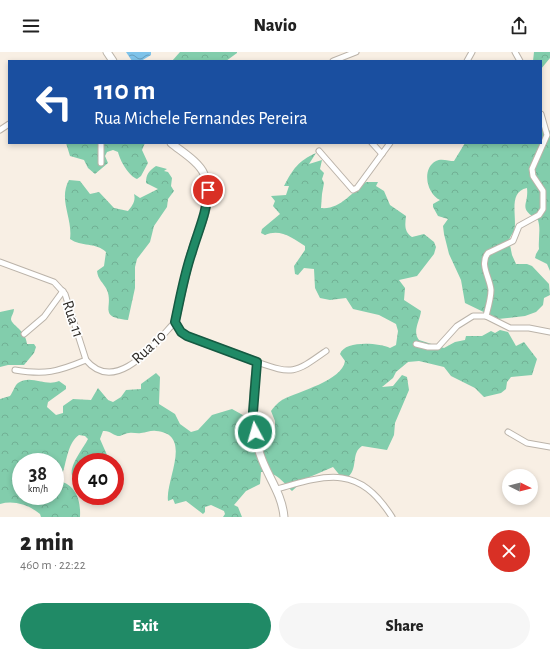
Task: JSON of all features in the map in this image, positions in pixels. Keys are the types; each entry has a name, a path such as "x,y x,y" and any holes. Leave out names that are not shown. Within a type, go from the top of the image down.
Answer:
{"street":[{"path":"336,60 356,52"},
{"path":"486,316 491,292 484,265 485,256 488,253 513,241 519,226 539,215 543,209 543,191 533,176 532,169 547,135 542,118"},
{"path":"101,144 101,163"},
{"name":"Rua 10","path":"92,367 104,371 119,371 128,368 137,362 175,322 192,252 208,203 208,190 204,172 172,144"},
{"path":"373,144 382,154"},
{"path":"319,151 350,188 357,188 389,144"},
{"name":"Rua 11","path":"0,262 54,282 63,291 86,360 92,367"},
{"path":"24,334 44,317 63,291"},
{"path":"416,344 428,347 438,346 457,326 473,316 486,316 510,328 529,328 550,332"},
{"path":"175,322 181,332 187,336 257,362 288,371 302,368 326,351"},
{"path":"15,370 37,374 54,371 86,360"},
{"path":"257,362 254,424 259,453 282,501 284,517"},
{"path":"508,432 527,443 550,447"},
{"path":"277,489 319,478 351,480 368,487 383,502 392,517"}],"green space":[{"path":"180,52 237,52 227,60 173,60"},
{"path":"534,52 550,52 550,58 542,68 542,60 533,60"},
{"path":"542,113 548,132 550,130 550,271 547,264 535,258 539,249 539,227 538,220 528,212 525,206 527,188 521,190 515,200 515,226 509,240 512,255 516,264 527,264 532,266 549,284 550,295 544,298 543,305 536,312 525,316 498,319 465,303 461,280 449,254 444,234 443,226 448,219 438,216 433,207 433,204 440,200 435,197 429,187 427,175 431,165 436,161 454,161 464,144 542,144"},
{"path":"66,144 145,144 142,150 148,163 141,176 137,179 125,168 118,152 113,150 107,152 105,156 108,163 95,174 88,168 84,160 70,156"},
{"path":"316,153 309,164 322,160 320,169 324,173 322,179 324,183 321,208 328,208 340,203 366,182 378,182 376,186 384,191 390,205 406,216 405,222 409,235 412,237 424,234 434,242 436,247 434,254 417,276 399,280 405,288 404,300 421,311 416,330 419,340 444,348 455,342 465,340 466,336 482,336 491,331 495,333 500,330 508,332 516,346 524,342 537,359 532,375 511,377 507,382 506,389 501,393 484,397 475,388 451,376 444,367 419,361 408,362 382,387 393,386 402,375 407,377 409,390 395,423 394,435 387,450 362,446 355,456 352,472 349,476 342,478 333,467 305,479 292,491 275,475 261,472 260,484 246,491 234,505 238,507 242,517 223,517 225,514 224,511 211,505 205,507 205,512 203,514 186,501 175,504 173,499 168,501 168,492 176,449 173,440 167,434 154,431 128,433 120,436 108,431 103,431 100,439 106,453 79,453 88,439 85,436 79,435 72,442 64,468 64,453 12,453 12,503 0,504 0,399 10,396 18,383 28,380 49,383 59,381 66,386 66,389 48,402 47,407 56,415 63,413 63,406 73,399 91,400 98,388 108,400 113,402 121,397 126,390 141,389 141,384 156,373 160,377 159,404 175,414 180,424 191,432 198,430 212,415 232,409 250,419 257,431 263,435 275,429 275,421 271,411 274,407 282,400 319,385 336,374 342,368 345,361 340,354 348,346 371,344 390,348 396,345 398,331 396,324 379,315 353,309 346,298 330,300 320,298 315,288 314,269 304,268 298,275 295,274 294,266 305,250 305,246 291,237 281,233 271,233 265,235 261,233 262,229 280,214 273,206 275,201 271,196 286,195 289,186 284,186 293,170 305,159"},
{"path":"156,166 167,169 164,171 168,172 172,178 171,186 174,191 168,199 167,207 154,226 150,242 137,259 135,267 135,288 128,320 118,319 110,314 108,310 109,296 97,271 104,266 106,252 98,247 79,243 70,239 70,224 65,202 66,187 69,180 80,181 90,194 99,192 114,208 128,211 134,201 134,194 140,198 158,189 146,183 148,173"},
{"path":"14,309 11,318 13,323 24,335 27,344 34,344 36,347 34,353 24,365 8,365 0,367 0,312"},
{"path":"64,483 72,488 72,505 79,505 80,517 41,517 36,511 24,505 64,505"}],"water":[{"path":"126,52 151,52 151,55 143,60 131,60"}],"route":[{"path":"208,190 208,203 204,219 192,252 175,322 181,332 187,336 257,362 253,412 255,432"}]}
